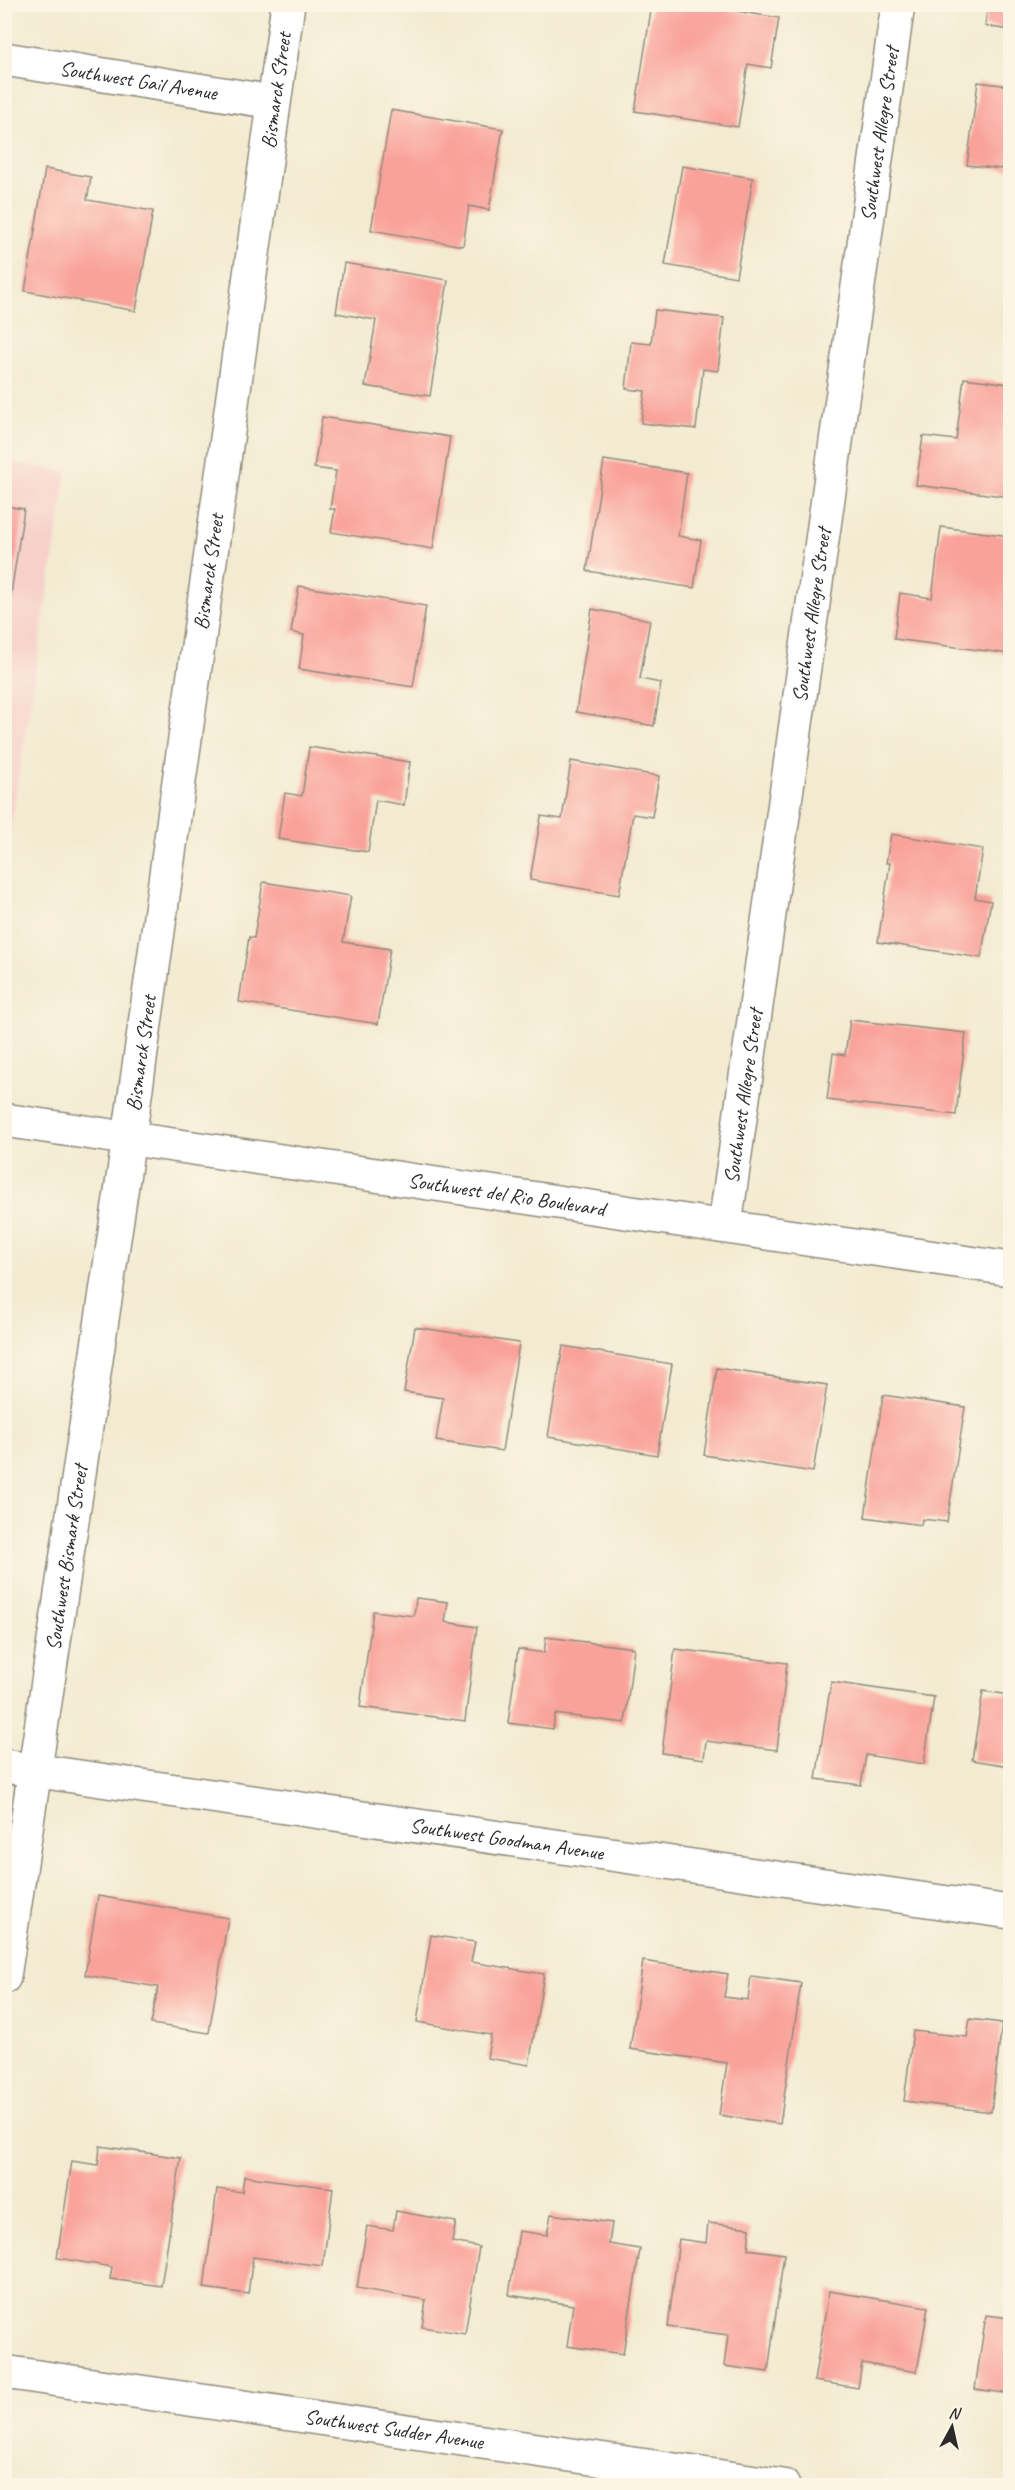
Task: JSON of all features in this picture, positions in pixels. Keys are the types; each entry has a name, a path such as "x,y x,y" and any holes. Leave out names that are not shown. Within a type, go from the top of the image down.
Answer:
{"street":[{"name":"Bismarck Street","path":"129,1138 288,4"},
{"name":"Southwest Allegre Street","path":"725,1225 898,4"},
{"name":"Southwest Gail Avenue","path":"4,59 273,102"},
{"name":"Southwest del Rio Boulevard","path":"4,1120 1011,1269"},
{"name":"Southwest Bismark Street","path":"4,1977 19,1768 129,1138"},
{"name":"Southwest Goodman Avenue","path":"19,1768 1011,1912"},
{"name":"Southwest Sudder Avenue","path":"4,2372 783,2486"}],"shaded area":[{"path":"5,461 67,472 5,863"}],"building":[{"path":"652,4 694,4 779,18 771,68 748,64 738,127 635,111"},
{"path":"988,4 1010,4 1010,30 985,26"},
{"path":"978,82 1010,86 1010,170 967,165"},
{"path":"391,110 503,129 489,210 469,206 463,246 371,230"},
{"path":"682,166 753,178 736,277 665,265"},
{"path":"45,169 91,177 87,200 153,211 136,311 25,291"},
{"path":"344,263 448,280 430,396 365,386 376,320 336,313"},
{"path":"655,310 724,318 718,371 703,369 696,429 641,423 645,391 626,389 631,342 651,344"},
{"path":"964,378 1010,384 1010,497 916,485 923,436 956,440"},
{"path":"322,417 450,437 433,549 331,532 335,509 330,509 336,471 314,468"},
{"path":"604,460 687,473 678,536 701,540 694,588 587,571"},
{"path":"4,506 24,509 6,626 4,626"},
{"path":"941,527 1010,536 1010,654 894,639 900,593 932,598"},
{"path":"299,586 426,606 413,687 299,669 304,635 291,632"},
{"path":"592,609 650,620 640,679 661,683 654,726 576,712"},
{"path":"309,747 410,762 404,805 376,800 368,852 278,839 285,793 302,796"},
{"path":"571,761 659,776 652,817 633,814 619,895 530,880 541,816 562,819"},
{"path":"891,834 983,849 975,898 991,901 981,958 878,942 890,863 886,863"},
{"path":"263,882 351,896 343,942 390,949 378,1024 239,1002 249,937 254,938"},
{"path":"850,1020 966,1033 956,1115 827,1100 833,1053 845,1055"},
{"path":"415,1327 519,1343 502,1451 436,1441 443,1398 404,1392"},
{"path":"563,1346 672,1364 657,1455 548,1437"},
{"path":"717,1368 827,1385 813,1472 704,1455"},
{"path":"883,1395 965,1407 947,1522 922,1519 921,1525 865,1517"},
{"path":"416,1598 448,1602 445,1622 477,1627 465,1721 360,1707 373,1611 414,1616"},
{"path":"546,1637 634,1648 625,1723 555,1714 553,1729 508,1723 518,1649 544,1653"},
{"path":"675,1649 787,1663 777,1750 706,1741 704,1759 662,1753"},
{"path":"831,1682 934,1697 924,1764 866,1755 861,1785 816,1779"},
{"path":"983,1691 1010,1695 1010,1766 972,1760"},
{"path":"98,1896 228,1918 209,2033 151,2024 158,1987 85,1975"},
{"path":"431,1935 475,1942 471,1962 544,1974 529,2065 487,2058 491,2035 417,2022"},
{"path":"643,1961 728,1974 724,1997 748,2000 751,1976 801,1983 780,2124 719,2115 727,2063 630,2049"},
{"path":"970,2019 1002,2023 991,2112 904,2101 913,2031 967,2037"},
{"path":"100,2146 181,2158 161,2286 110,2279 112,2267 57,2258 72,2161 98,2165"},
{"path":"244,2176 333,2188 323,2266 253,2257 248,2294 204,2288 217,2189 242,2192"},
{"path":"396,2211 456,2222 452,2242 479,2247 465,2334 422,2327 426,2300 357,2288 367,2226 393,2230"},
{"path":"551,2214 612,2223 609,2244 640,2249 623,2354 567,2346 573,2305 509,2295 519,2231 547,2235"},
{"path":"708,2223 750,2228 748,2249 784,2254 768,2372 724,2366 728,2335 668,2327 679,2239 706,2243"},
{"path":"829,2291 928,2307 917,2372 862,2363 858,2388 814,2381"},
{"path":"986,2315 1010,2318 1010,2394 975,2389"}]}
